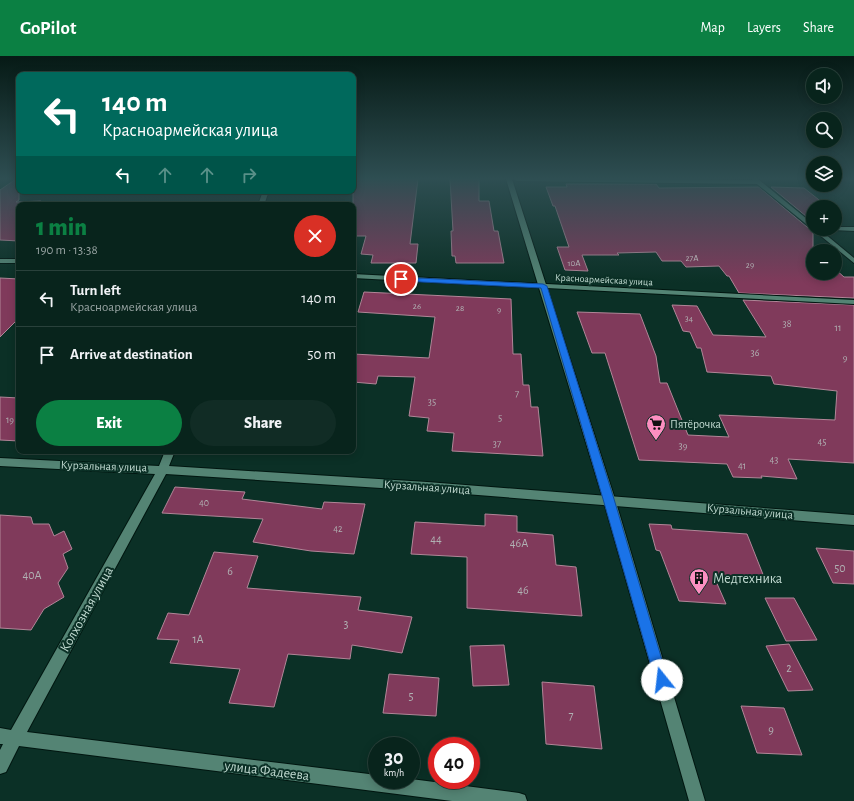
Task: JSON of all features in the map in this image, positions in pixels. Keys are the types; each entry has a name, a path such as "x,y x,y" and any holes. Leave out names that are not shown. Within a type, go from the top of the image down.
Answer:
{"street":[{"path":"520,214 609,499 697,801"},
{"path":"797,214 806,221"},
{"path":"842,229 854,229"},
{"path":"824,236 854,261"},
{"path":"0,261 16,261"},
{"name":"Красноармейская улица","path":"356,276 854,302"},
{"name":"Колхозная улица","path":"0,766 8,738 163,469 169,454"},
{"name":"Курзальная улица","path":"0,462 163,469 609,499 854,520"},
{"name":"улица Фадеева","path":"8,738 519,801"}],"building":[{"path":"0,214 16,214 16,241 0,240"},
{"path":"356,214 414,214 410,244 418,244 416,263 371,263 373,255 361,254 366,236 356,236"},
{"path":"452,214 491,214 494,231 498,231 504,263 456,263 455,256 452,256 451,231 453,231"},
{"path":"558,214 791,214 806,226 806,236 813,236 813,244 806,244 806,280 842,280 842,275 844,277 854,277 854,298 739,293 729,276 727,276 719,266 686,267 681,261 662,261 656,252 617,253 619,255 582,255 588,271 565,270 557,247 569,247"},
{"path":"0,278 16,279 16,321 0,337"},
{"path":"364,292 511,299 513,354 521,354 523,385 529,385 531,407 538,407 543,456 452,451 454,433 427,431 429,418 409,416 415,377 378,376 376,384 356,382 356,354 429,358 435,317 358,312"},
{"path":"743,300 854,305 854,463 788,459 797,479 761,476 762,478 733,477 727,464 639,460 605,353 592,353 577,312 640,314 656,356 660,383 667,383 688,435 729,437 719,415 835,420 837,391 774,384 771,376 707,372 701,348 697,348 690,332 683,331 672,305 697,306 713,335 766,337"},
{"path":"0,397 16,398 16,441 0,440"},
{"path":"175,487 245,492 242,499 322,509 324,502 365,504 354,554 311,551 253,542 263,519 162,513"},
{"path":"485,514 517,516 517,532 553,535 556,565 576,567 582,616 467,608 467,557 411,554 415,522 485,526"},
{"path":"0,515 31,517 33,524 49,524 54,536 64,531 72,549 63,554 68,568 58,583 64,597 44,609 31,630 0,628"},
{"path":"649,524 671,525 672,529 747,534 766,582 715,579 726,604 679,601 660,551 656,550"},
{"path":"816,548 854,551 854,584 833,583"},
{"path":"214,552 258,556 247,588 361,597 358,610 412,617 402,653 352,645 350,659 288,654 274,707 229,703 240,669 170,663 179,640 157,639 168,613 189,615"},
{"path":"765,598 794,598 817,640 786,641"},
{"path":"789,644 813,690 788,691 766,646"},
{"path":"504,645 509,685 473,686 470,646"},
{"path":"389,674 439,678 436,716 383,713"},
{"path":"542,682 594,686 602,749 546,744"},
{"path":"741,706 784,708 802,755 757,753"}],"place":[{"name":"Пятёрочка","path":"656,441"},
{"name":"Медтехника","path":"699,595"}],"route":[{"path":"401,279 543,286 609,499 662,680"}]}
